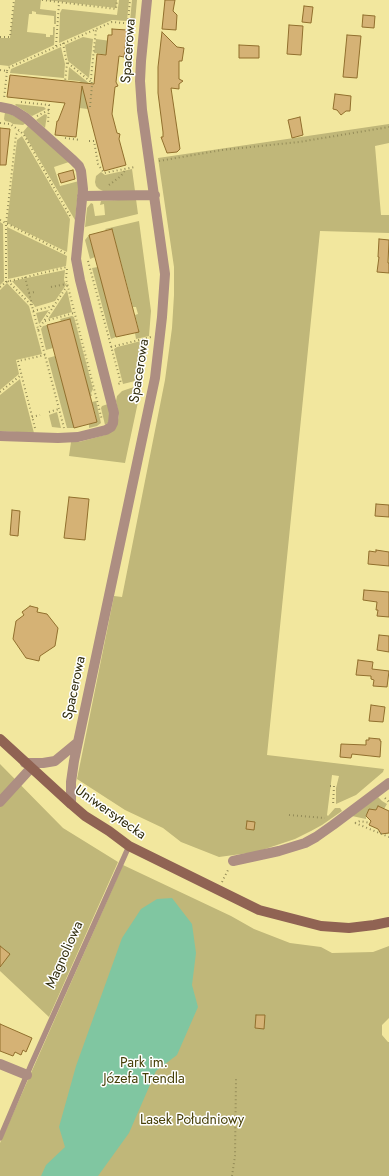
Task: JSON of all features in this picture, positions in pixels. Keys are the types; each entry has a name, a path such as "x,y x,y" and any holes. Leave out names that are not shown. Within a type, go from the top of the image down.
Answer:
{"main road":[{"name":"Uniwersytecka","path":"0,739 28,766 85,816 129,846 259,910 321,926 349,928 389,922"}],"street":[{"name":"Spacerowa","path":"71,804 71,782 78,742 156,368 162,316 165,274 142,110 140,81 147,0"},
{"path":"0,107 10,109 21,114 78,166 81,171 83,178 82,196 76,259 114,414 113,423 106,430 73,438 0,436"},
{"path":"82,196 155,195"},
{"name":"Spacerowa","path":"28,766 55,761 78,742"},
{"path":"0,802 28,766"},
{"path":"233,861 279,851 305,843 333,826 389,783"},
{"path":"0,1064 27,1075"}],"lane":[{"name":"Magnoliowa","path":"0,1138 129,846"}],"path":[{"path":"0,37 10,37 14,0"},
{"path":"42,0 116,9 117,0"},
{"path":"128,23 130,0"},
{"path":"56,46 59,3"},
{"path":"0,100 4,100 8,68 112,22 137,24"},
{"path":"53,25 58,26"},
{"path":"90,108 91,78 96,29"},
{"path":"63,44 67,62 66,81"},
{"path":"67,62 92,82"},
{"path":"0,70 7,71"},
{"path":"19,102 49,105 47,130"},
{"path":"34,117 49,110"},
{"path":"0,123 10,124 24,135 73,221"},
{"path":"23,127 16,135 6,224 7,281 32,306"},
{"path":"156,162 222,150 298,142 389,127"},
{"path":"61,138 80,140"},
{"path":"89,141 94,141 98,164 104,173 135,167"},
{"path":"107,188 121,176 126,169"},
{"path":"0,220 69,255 69,248"},
{"path":"88,260 121,383 108,387"},
{"path":"68,261 66,279 67,285 103,425"},
{"path":"0,287 7,281 67,267"},
{"path":"25,277 65,432"},
{"path":"51,288 67,285"},
{"path":"38,330 67,285"},
{"path":"29,293 35,292"},
{"path":"33,311 54,306"},
{"path":"44,321 74,313"},
{"path":"111,347 152,337"},
{"path":"37,436 18,361 45,355"},
{"path":"0,392 21,375"},
{"path":"49,412 59,409"},
{"path":"32,417 40,415"},
{"path":"330,786 334,786 333,806"},
{"path":"289,816 330,817"},
{"path":"370,823 360,821 355,823 389,838"},
{"path":"218,890 233,861"},
{"path":"232,1176 235,1156 236,1078"}],"green space":[{"path":"15,0 41,0 40,9 56,11 56,24 54,24 54,16 36,14 36,12 32,11 32,14 29,14 27,32 46,34 46,37 50,37 50,35 53,35 53,27 55,27 54,45 9,66 0,65 0,38 10,38"},
{"path":"46,0 117,0 116,8"},
{"path":"119,0 129,0 127,21 112,20 59,43 60,13 62,9 117,15"},
{"path":"132,0 137,0 135,22 130,21"},
{"path":"83,37 93,39 89,78 68,61 65,45"},
{"path":"96,39 111,41 109,55 94,53"},
{"path":"61,47 65,64 64,78 10,73 11,69"},
{"path":"69,67 90,84 88,109 79,108 81,82 68,80"},
{"path":"15,105 44,107 46,109 32,116"},
{"path":"5,112 26,123 23,125 5,121"},
{"path":"45,114 47,115 45,128 36,120"},
{"path":"389,124 389,143 375,146 381,215 389,215 389,233 320,231 267,755 384,769 383,772 356,795 336,804 336,788 339,776 332,775 327,815 328,816 335,808 340,808 342,811 311,831 295,839 256,852 219,857 181,842 163,828 125,810 77,779 114,596 122,597 165,380 172,328 174,267 158,158"},
{"path":"28,126 69,162 54,167 60,186 79,181 75,220 23,132"},
{"path":"22,136 70,219 67,252 7,223 17,140"},
{"path":"132,169 135,191 103,191 96,186 96,176 101,172 105,175"},
{"path":"136,199 138,214 85,227 87,208 91,203 93,204 95,216 105,215 104,204 100,205 101,201"},
{"path":"139,221 151,311 149,336 136,339 135,333 139,331 135,315 138,314 136,307 133,307 112,229 105,229"},
{"path":"0,222 3,224 4,281 0,285"},
{"path":"7,227 67,256 66,266 8,279"},
{"path":"89,235 95,257 90,259 85,240"},
{"path":"98,267 116,337 111,339 92,268"},
{"path":"65,270 64,280 66,285 55,301 35,307 12,281"},
{"path":"7,283 29,306 42,354 16,360 19,374 0,390 0,290"},
{"path":"67,290 72,312 48,319"},
{"path":"49,310 40,323 39,324 36,313"},
{"path":"72,316 74,317 93,389 91,393 92,396 90,396 70,319 61,321 60,319"},
{"path":"47,325 53,348 46,350 41,329 43,326"},
{"path":"141,341 135,381 123,384 114,349"},
{"path":"55,356 74,428 67,428 48,358"},
{"path":"20,379 34,433 0,431 0,395"},
{"path":"134,387 133,395 138,402 125,463 69,456 71,442 79,442 105,435 117,424 119,416 116,401 117,396 122,391"},
{"path":"96,401 101,423 97,426 89,428 89,424 97,421 92,402"},
{"path":"108,404 111,416 108,423 105,425 101,408 102,406"},
{"path":"57,412 61,428 52,427 49,415"},
{"path":"0,764 63,828 118,862 49,1017 0,971"},
{"path":"378,797 387,804 384,809 378,806 375,811 370,810 366,815 366,819 352,816"},
{"name":"Park im. Józefa Trendla","path":"123,865 231,916 254,929 290,943 321,947 332,953 373,952 389,946 389,1018 382,1025 382,1035 389,1042 389,1176 0,1176 0,1143"}],"shaded area":[{"path":"172,898 192,924 196,953 192,985 198,1007 177,1055 156,1071 129,1133 98,1176 41,1176 46,1165 65,1147 59,1127 76,1066 122,938 141,909 157,899"}],"building":[{"path":"165,0 175,0 173,11 177,15 176,30 162,29"},
{"path":"304,6 313,7 311,23 302,22"},
{"path":"363,15 375,16 374,28 362,27"},
{"path":"289,25 303,26 301,55 287,54"},
{"path":"112,29 127,30 124,57 119,56 116,82 118,86 115,87 112,114 117,133 120,134 119,139 126,165 104,171 82,86 76,137 55,135 57,121 65,103 7,97 10,75 94,84 97,54 106,55 108,35 112,35"},
{"path":"162,32 177,47 184,48 182,61 179,61 179,79 183,81 179,84 179,89 171,88 180,149 177,152 167,153 161,137 163,137 163,132 158,93 158,67"},
{"path":"347,35 361,36 357,78 343,77"},
{"path":"239,45 259,46 259,58 239,58"},
{"path":"335,94 351,96 350,111 346,111 341,115 337,110 333,109"},
{"path":"300,117 303,135 292,138 288,120"},
{"path":"0,128 10,129 6,165 0,165"},
{"path":"73,170 75,179 61,183 58,174"},
{"path":"112,229 139,332 116,337 89,235"},
{"path":"379,239 389,240 389,273 377,272"},
{"path":"70,319 97,422 74,428 47,325"},
{"path":"69,497 89,499 85,540 64,538"},
{"path":"376,504 389,505 389,517 375,516"},
{"path":"12,510 20,511 18,536 10,535"},
{"path":"376,550 389,552 389,566 368,564 369,551 376,552"},
{"path":"364,590 389,592 389,617 377,616 377,602 363,600"},
{"path":"30,606 38,608 37,612 47,614 58,628 55,646 40,656 39,661 26,658 13,639 16,621 24,615 22,612"},
{"path":"379,635 389,636 389,652 377,650"},
{"path":"358,660 373,662 372,669 389,671 387,687 373,686 374,680 371,679 371,676 356,675"},
{"path":"371,705 385,707 383,722 369,721"},
{"path":"369,738 380,739 380,757 352,754 351,758 340,757 341,744 366,745 366,740 369,740"},
{"path":"378,806 389,811 389,833 381,834 378,829 369,825 371,821 366,816 369,809 376,810"},
{"path":"247,821 255,822 254,830 246,829"},
{"path":"0,946 10,954 0,967"},
{"path":"256,1015 265,1015 264,1029 255,1028"},
{"path":"0,1024 32,1038 26,1052 23,1050 21,1055 15,1052 13,1056 0,1051"}],"park label":[{"name":"Lasek Południowy","path":"192,1121"}]}
